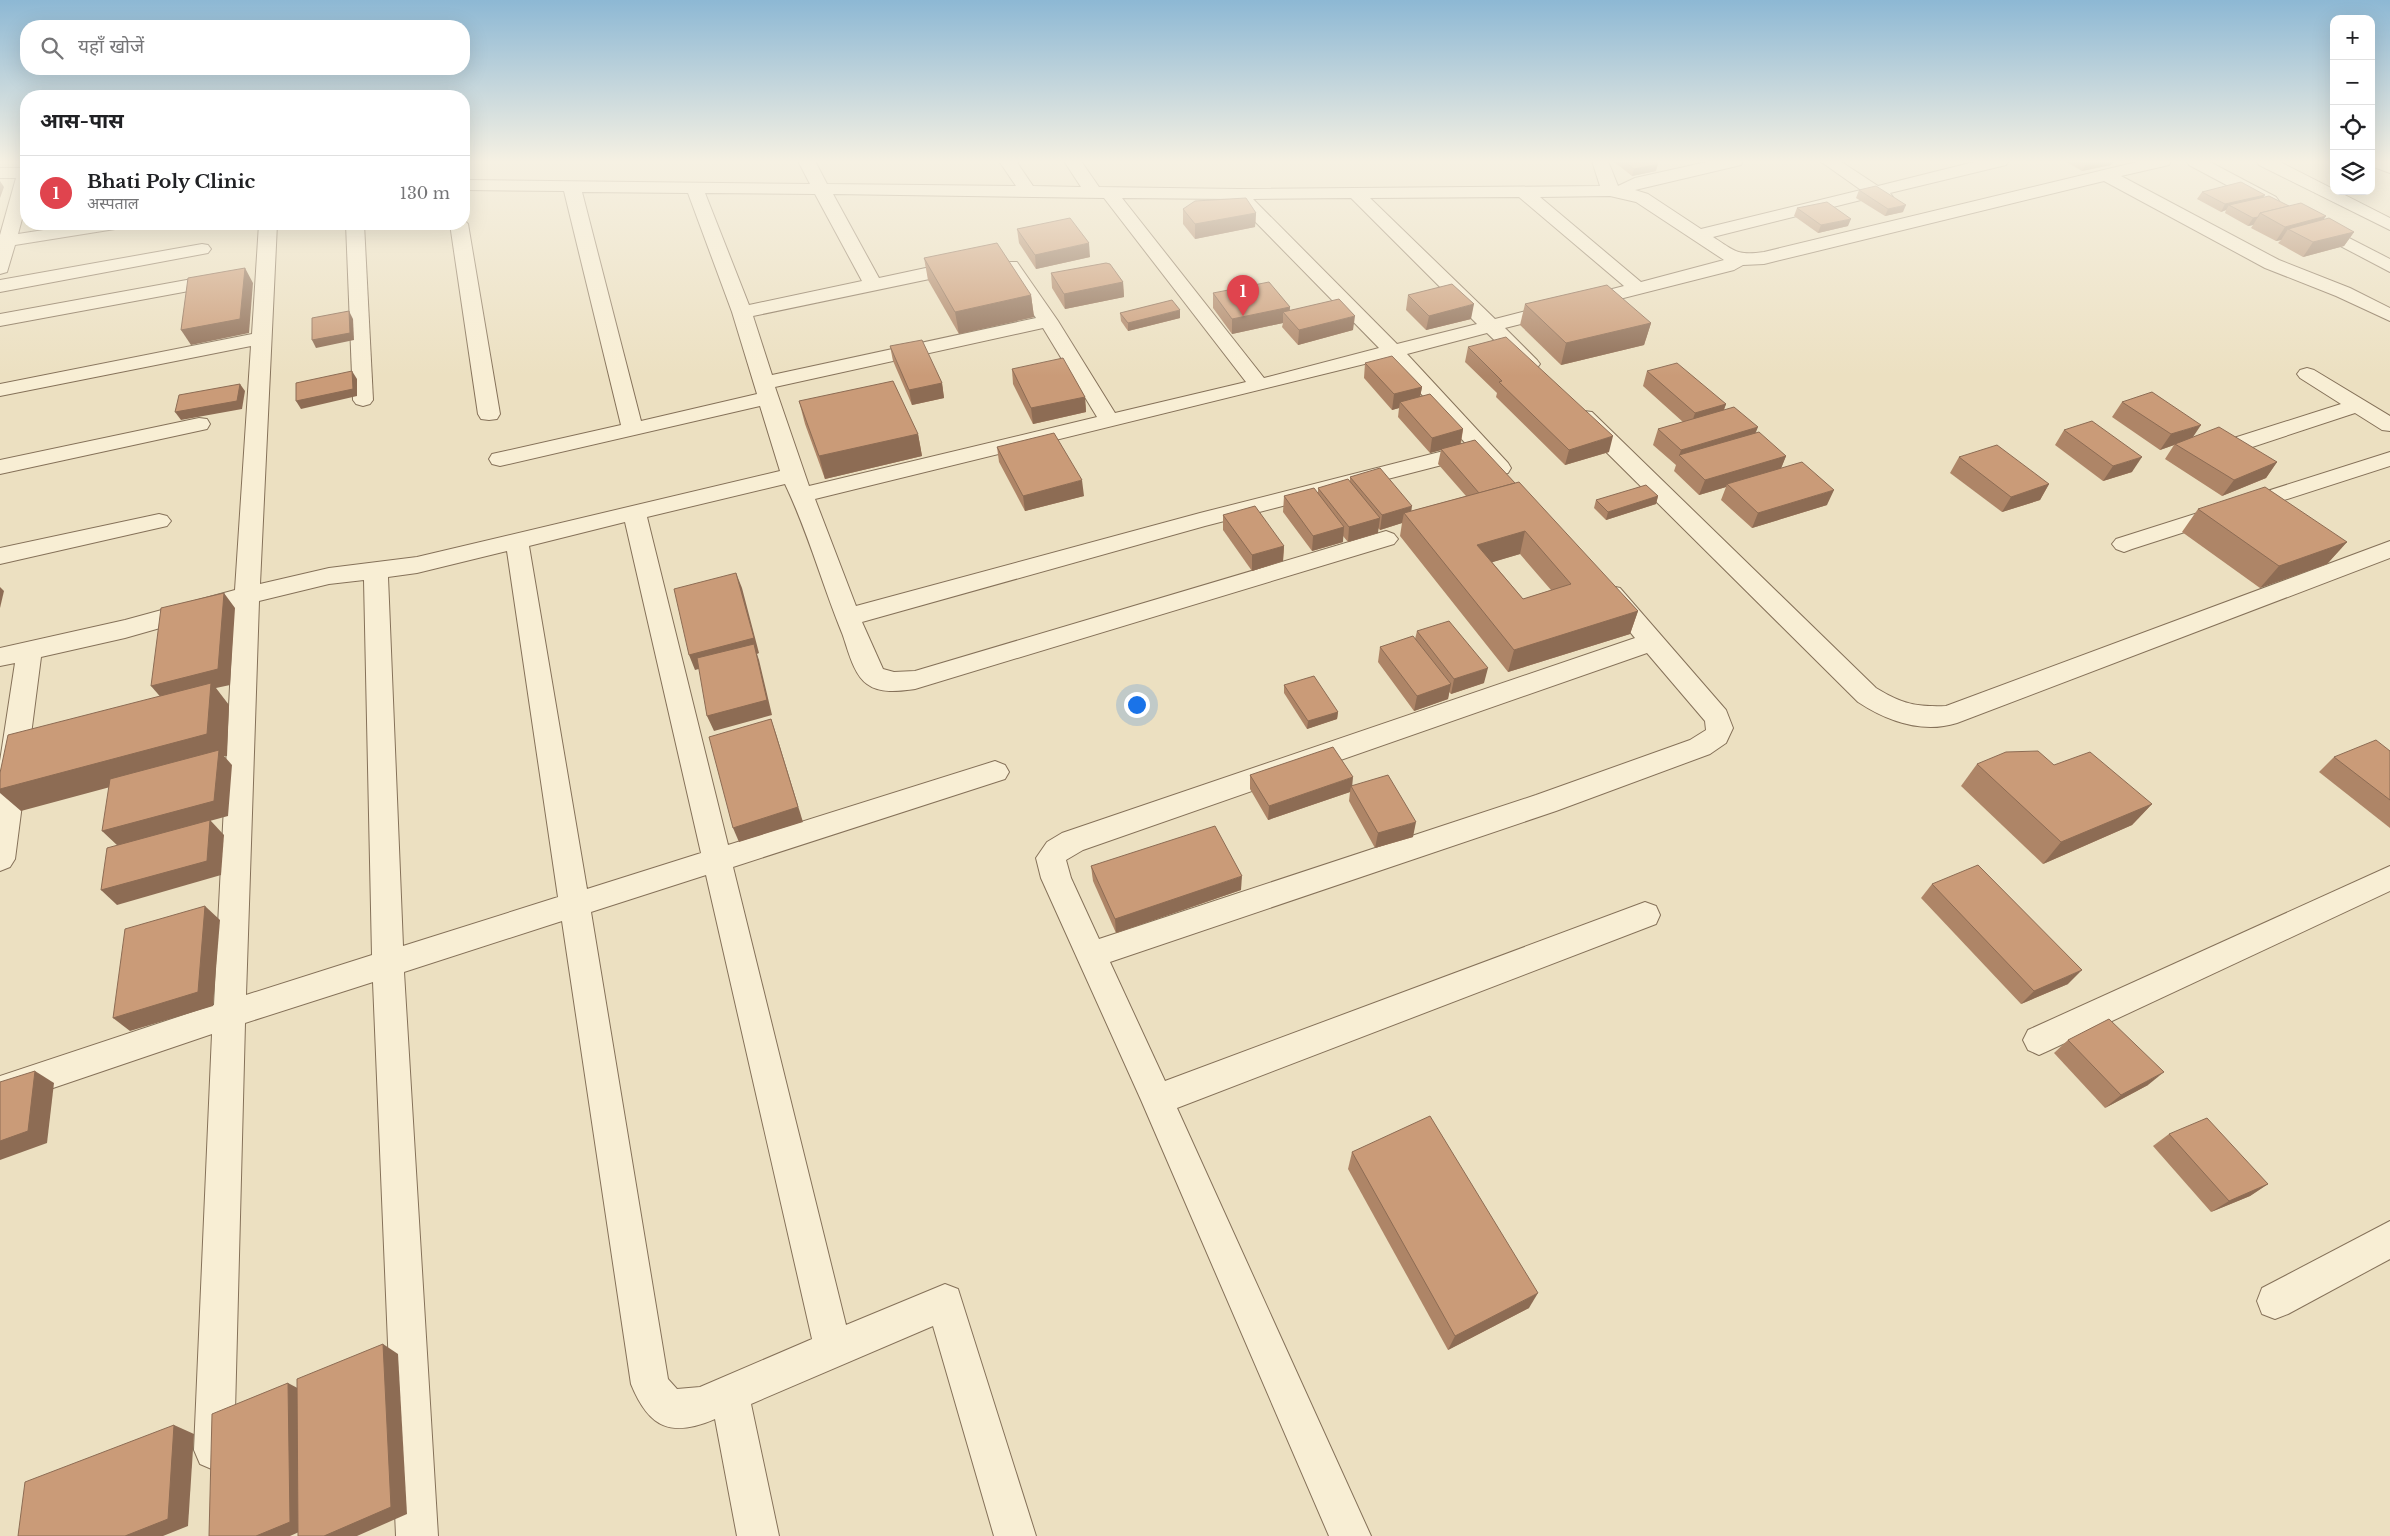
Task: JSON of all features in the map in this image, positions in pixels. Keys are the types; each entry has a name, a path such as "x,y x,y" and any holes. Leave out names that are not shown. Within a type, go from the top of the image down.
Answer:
{"street":[{"path":"1,263 7,233"},
{"path":"7,241 60,233"},
{"path":"213,1477 229,1014 247,596 268,233"},
{"path":"355,233 362,400"},
{"path":"460,233 489,414"},
{"path":"583,233 632,428"},
{"path":"712,233 742,312 797,485 848,617 875,677 902,682 915,680 1386,539"},
{"path":"844,233 873,285"},
{"path":"1134,233 1259,385"},
{"path":"1276,233 1394,352 1514,483"},
{"path":"1395,233 1546,380"},
{"path":"1572,233 1637,288"},
{"path":"1698,234 1704,233"},
{"path":"0,657 125,629 329,576 417,565 634,512 797,485 1109,420 1394,352 1727,266 1738,260 1764,258 1868,233"},
{"path":"2218,233 2272,264 2343,292 2390,315"},
{"path":"2329,233 2390,266"},
{"path":"2335,236 2350,233"},
{"path":"1698,234 1727,255 1738,260"},
{"path":"0,286 202,249"},
{"path":"742,312 987,261 1007,261 1048,321 1109,420"},
{"path":"0,320 266,272"},
{"path":"500,459 632,428 766,391 1048,321"},
{"path":"0,390 262,338"},
{"path":"2307,374 2390,425"},
{"path":"1568,401 1867,695 1888,709 1916,718 1948,716 2390,548"},
{"path":"2226,448 2358,405"},
{"path":"0,467 199,424"},
{"path":"848,617 1200,520 1482,448"},
{"path":"2124,544 2390,459"},
{"path":"634,512 833,1350"},
{"path":"0,556 159,522"},
{"path":"516,542 650,1384 657,1398 665,1408 680,1410 700,1406 945,1302 1015,1536"},
{"path":"376,571 388,964 417,1536"},
{"path":"1092,955 1546,803 1700,747 1713,740 1719,733 1721,725 1717,717 1596,577"},
{"path":"1350,1536 1052,867 1051,858 1055,850 1064,845 1652,642"},
{"path":"0,858 29,651"},
{"path":"0,1091 229,1014 995,772"},
{"path":"2039,1040 2390,878"},
{"path":"1157,1100 1645,915"},
{"path":"2275,1301 2390,1239"},
{"path":"730,1394 758,1536"}],"building":[{"path":"1020,233 1081,233 1089,243 1035,255"},
{"path":"2295,233 2351,233 2313,242"},
{"path":"997,243 1031,295 955,312 924,258"},
{"path":"1106,263 1110,264 1123,282 1064,294 1051,273"},
{"path":"245,268 240,319 181,330 188,278"},
{"path":"1269,282 1290,307 1232,319 1213,293"},
{"path":"1452,284 1474,304 1429,316 1408,295"},
{"path":"1607,285 1651,323 1566,343 1525,304"},
{"path":"1339,299 1355,316 1299,330 1283,312"},
{"path":"1172,300 1180,310 1128,323 1120,313"},
{"path":"349,311 350,333 312,340 312,318"},
{"path":"1506,337 1613,436 1569,450 1499,382 1502,381 1468,347"},
{"path":"922,340 942,383 909,390 890,346"},
{"path":"1392,356 1422,387 1394,394 1365,363"},
{"path":"1063,358 1085,397 1031,408 1012,369"},
{"path":"1677,363 1726,404 1695,413 1647,371"},
{"path":"352,371 353,389 296,401 296,383"},
{"path":"893,381 918,434 819,456 799,401"},
{"path":"240,384 237,401 175,412 179,395"},
{"path":"2152,392 2201,425 2171,434 2122,402"},
{"path":"1430,394 1463,429 1432,438 1400,402"},
{"path":"1734,407 1758,427 1681,450 1658,429"},
{"path":"2092,421 2142,457 2113,466 2064,430"},
{"path":"2219,427 2277,462 2234,480 2175,444"},
{"path":"1759,432 1786,456 1705,480 1679,455"},
{"path":"1054,433 1082,480 1023,496 997,447"},
{"path":"1475,440 1515,483 1479,493 1441,449"},
{"path":"1997,445 2049,484 2011,497 1959,457"},
{"path":"1802,462 1834,490 1758,513 1727,484"},
{"path":"1380,468 1412,506 1382,515 1350,477"},
{"path":"1348,479 1380,518 1349,527 1318,488"},
{"path":"1519,482 1638,611 1514,650 1404,513","holes":["1525,531 1571,584 1523,599 1477,545"]},
{"path":"1646,485 1658,496 1608,512 1596,500"},
{"path":"2265,487 2347,542 2279,566 2198,509"},
{"path":"1314,488 1344,527 1313,536 1284,496"},
{"path":"1255,506 1284,546 1252,555 1223,515"},
{"path":"736,573 754,638 689,655 674,589"},
{"path":"224,593 218,669 151,686 161,608"},
{"path":"1449,621 1488,668 1454,679 1417,631"},
{"path":"1413,636 1451,684 1417,696 1380,647"},
{"path":"754,644 767,700 707,716 697,658"},
{"path":"1314,676 1338,712 1308,721 1284,685"},
{"path":"211,683 207,734 0,789 0,773 8,735"},
{"path":"771,719 798,807 733,828 709,737"},
{"path":"2376,740 2390,751 2390,800 2334,757"},
{"path":"1333,747 1353,777 1269,806 1250,775"},
{"path":"219,750 214,801 102,831 110,779"},
{"path":"2038,751 2054,765 2090,752 2152,804 2061,842 1977,764 2006,752"},
{"path":"1388,775 1416,822 1378,833 1351,786"},
{"path":"210,820 207,861 101,890 107,848"},
{"path":"1215,826 1242,876 1115,919 1091,866"},
{"path":"1978,865 2082,970 2034,991 1932,884"},
{"path":"205,906 198,992 113,1018 125,929"},
{"path":"2109,1019 2164,1072 2121,1095 2068,1040"},
{"path":"35,1071 28,1131 0,1141 0,1082"},
{"path":"1430,1116 1538,1293 1455,1336 1352,1152"},
{"path":"2207,1118 2268,1184 2229,1201 2169,1134"},
{"path":"383,1344 391,1507 324,1536 298,1536 297,1379"},
{"path":"288,1383 290,1522 256,1536 209,1536 212,1414"},
{"path":"174,1425 168,1519 125,1536 18,1536 25,1482"}],"place":[{"name":"Bhati Poly Clinic","path":"1243,316"}]}
